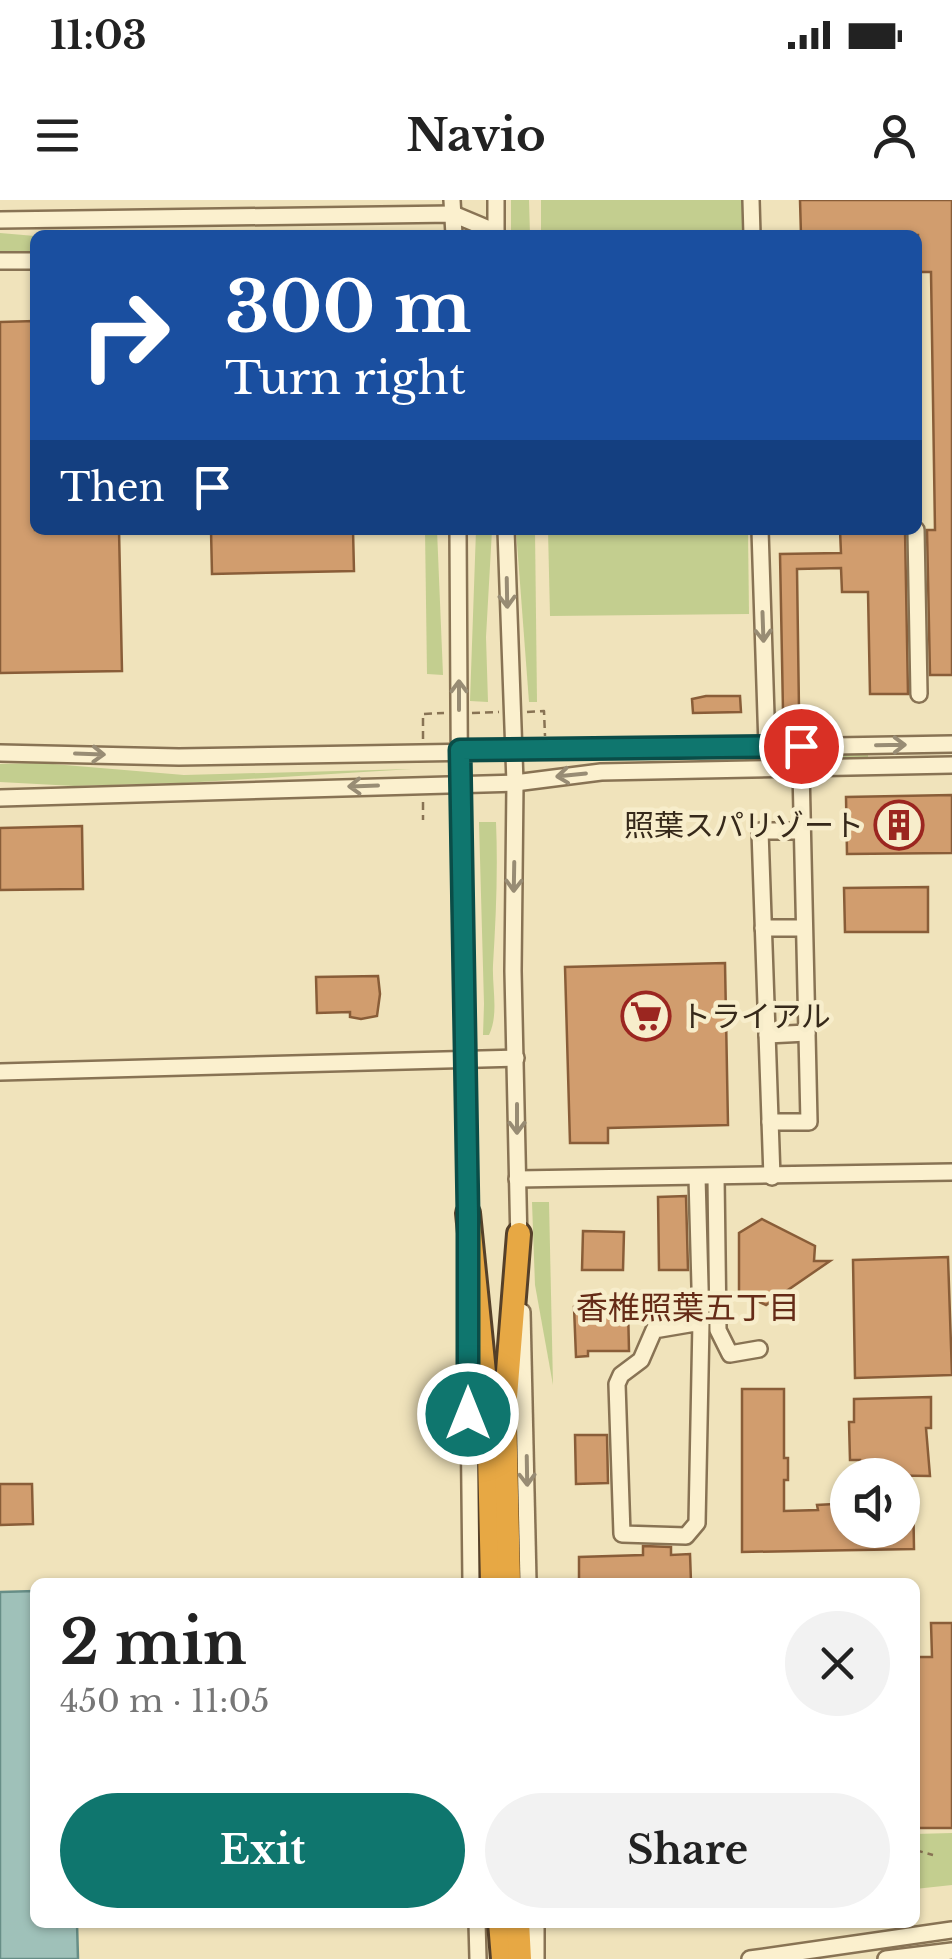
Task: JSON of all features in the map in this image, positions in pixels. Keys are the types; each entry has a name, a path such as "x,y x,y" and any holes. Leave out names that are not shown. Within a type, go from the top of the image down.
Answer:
{"highway":[{"path":"468,1214 497,1410 509,1578"},
{"path":"492,1578 497,1410 519,1234"},
{"path":"500,1928 502,1959"},
{"path":"518,1928 520,1959"}],"street":[{"path":"494,230 496,200"},
{"path":"750,200 752,230"},
{"path":"0,220 452,207 488,230"},
{"path":"0,261 30,261"},
{"path":"458,535 471,1578"},
{"path":"506,535 515,783 517,1179 528,1578"},
{"path":"760,535 766,747"},
{"path":"916,535 919,694"},
{"path":"0,754 179,757 952,744"},
{"path":"0,798 515,783 601,772 952,765"},
{"path":"770,1122 809,1122 801,768"},
{"path":"772,1176 760,831 802,831"},
{"path":"764,928 804,928"},
{"path":"767,1035 807,1033"},
{"path":"0,1072 516,1058"},
{"path":"517,1179 952,1172"},
{"path":"698,1177 701,1322 697,1524 686,1536 622,1534 617,1384 641,1360 654,1330 701,1322"},
{"path":"716,1177 718,1330"},
{"path":"477,1928 478,1959"},
{"path":"536,1928 536,1959"},
{"path":"750,1959 952,1930"},
{"path":"886,1959 952,1951"}],"path":[{"path":"920,1851 933,1855"}],"green space":[{"path":"511,200 529,200 530,230 511,230"},
{"path":"541,200 742,200 743,230 541,230"},
{"path":"0,233 30,236 30,252 0,253"},
{"path":"425,535 437,535 443,675 427,674"},
{"path":"476,535 492,535 486,637 488,702 470,701"},
{"path":"516,535 535,535 537,702 529,702"},
{"path":"548,535 748,535 749,614 550,616"},
{"path":"868,753 868,758 745,760 746,755"},
{"path":"41,763 184,775 412,769 183,783 74,786 0,782 0,764"},
{"path":"479,822 496,822 494,1010 489,1035 483,1035"},
{"path":"532,1202 549,1202 553,1385 535,1285"},
{"path":"952,1833 952,1885 920,1888 920,1834"}],"water":[{"path":"30,1591 30,1928 77,1928 78,1959 0,1959 0,1592"}],"building":[{"path":"800,200 952,200 952,675 930,675 927,530 935,530 931,272 922,272 922,230 801,230"},
{"path":"30,321 30,535 119,535 122,671 0,673 0,322"},
{"path":"211,535 353,535 354,571 212,574"},
{"path":"840,535 905,535 908,694 870,694 868,592 842,592 841,568 797,569 799,710 783,711 780,554 841,553"},
{"path":"740,696 741,712 693,713 692,699"},
{"name":"照葉スパリゾート","path":"952,795 952,853 847,854 846,797"},
{"path":"82,826 83,889 0,890 0,828"},
{"name":"照葉スパリゾート","path":"928,887 928,932 845,932 844,888"},
{"name":"トライアル","path":"725,963 728,1125 608,1128 608,1143 570,1143 565,967"},
{"path":"378,976 377,1016 361,1019 350,1017 350,1012 317,1013 316,977"},
{"path":"686,1196 688,1270 659,1270 658,1197"},
{"path":"762,1219 815,1246 814,1261 830,1261 766,1305 739,1293 739,1233"},
{"path":"583,1231 624,1232 623,1270 582,1270"},
{"path":"948,1257 952,1375 855,1378 853,1260"},
{"path":"628,1306 629,1351 588,1351 588,1356 576,1357 574,1307"},
{"path":"742,1389 784,1389 784,1458 788,1458 788,1480 784,1480 784,1511 818,1510 817,1505 830,1504 830,1548 914,1548 914,1549 742,1552"},
{"path":"931,1397 931,1428 926,1428 930,1476 920,1476 920,1458 850,1458 849,1422 854,1422 854,1399"},
{"path":"575,1435 607,1435 608,1483 576,1484"},
{"path":"0,1484 32,1484 33,1524 0,1525"},
{"path":"643,1546 671,1547 671,1555 690,1554 691,1578 579,1578 579,1557 643,1555"},
{"path":"931,1623 952,1623 952,1828 920,1828 920,1657 932,1657"}],"place":[{"name":"照葉スパリゾート","path":"899,825"},
{"name":"トライアル","path":"646,1016"}],"district":[{"name":"香椎照葉五丁目","path":"688,1308"}],"route":[{"path":"468,1414 460,750 801,746"}]}
